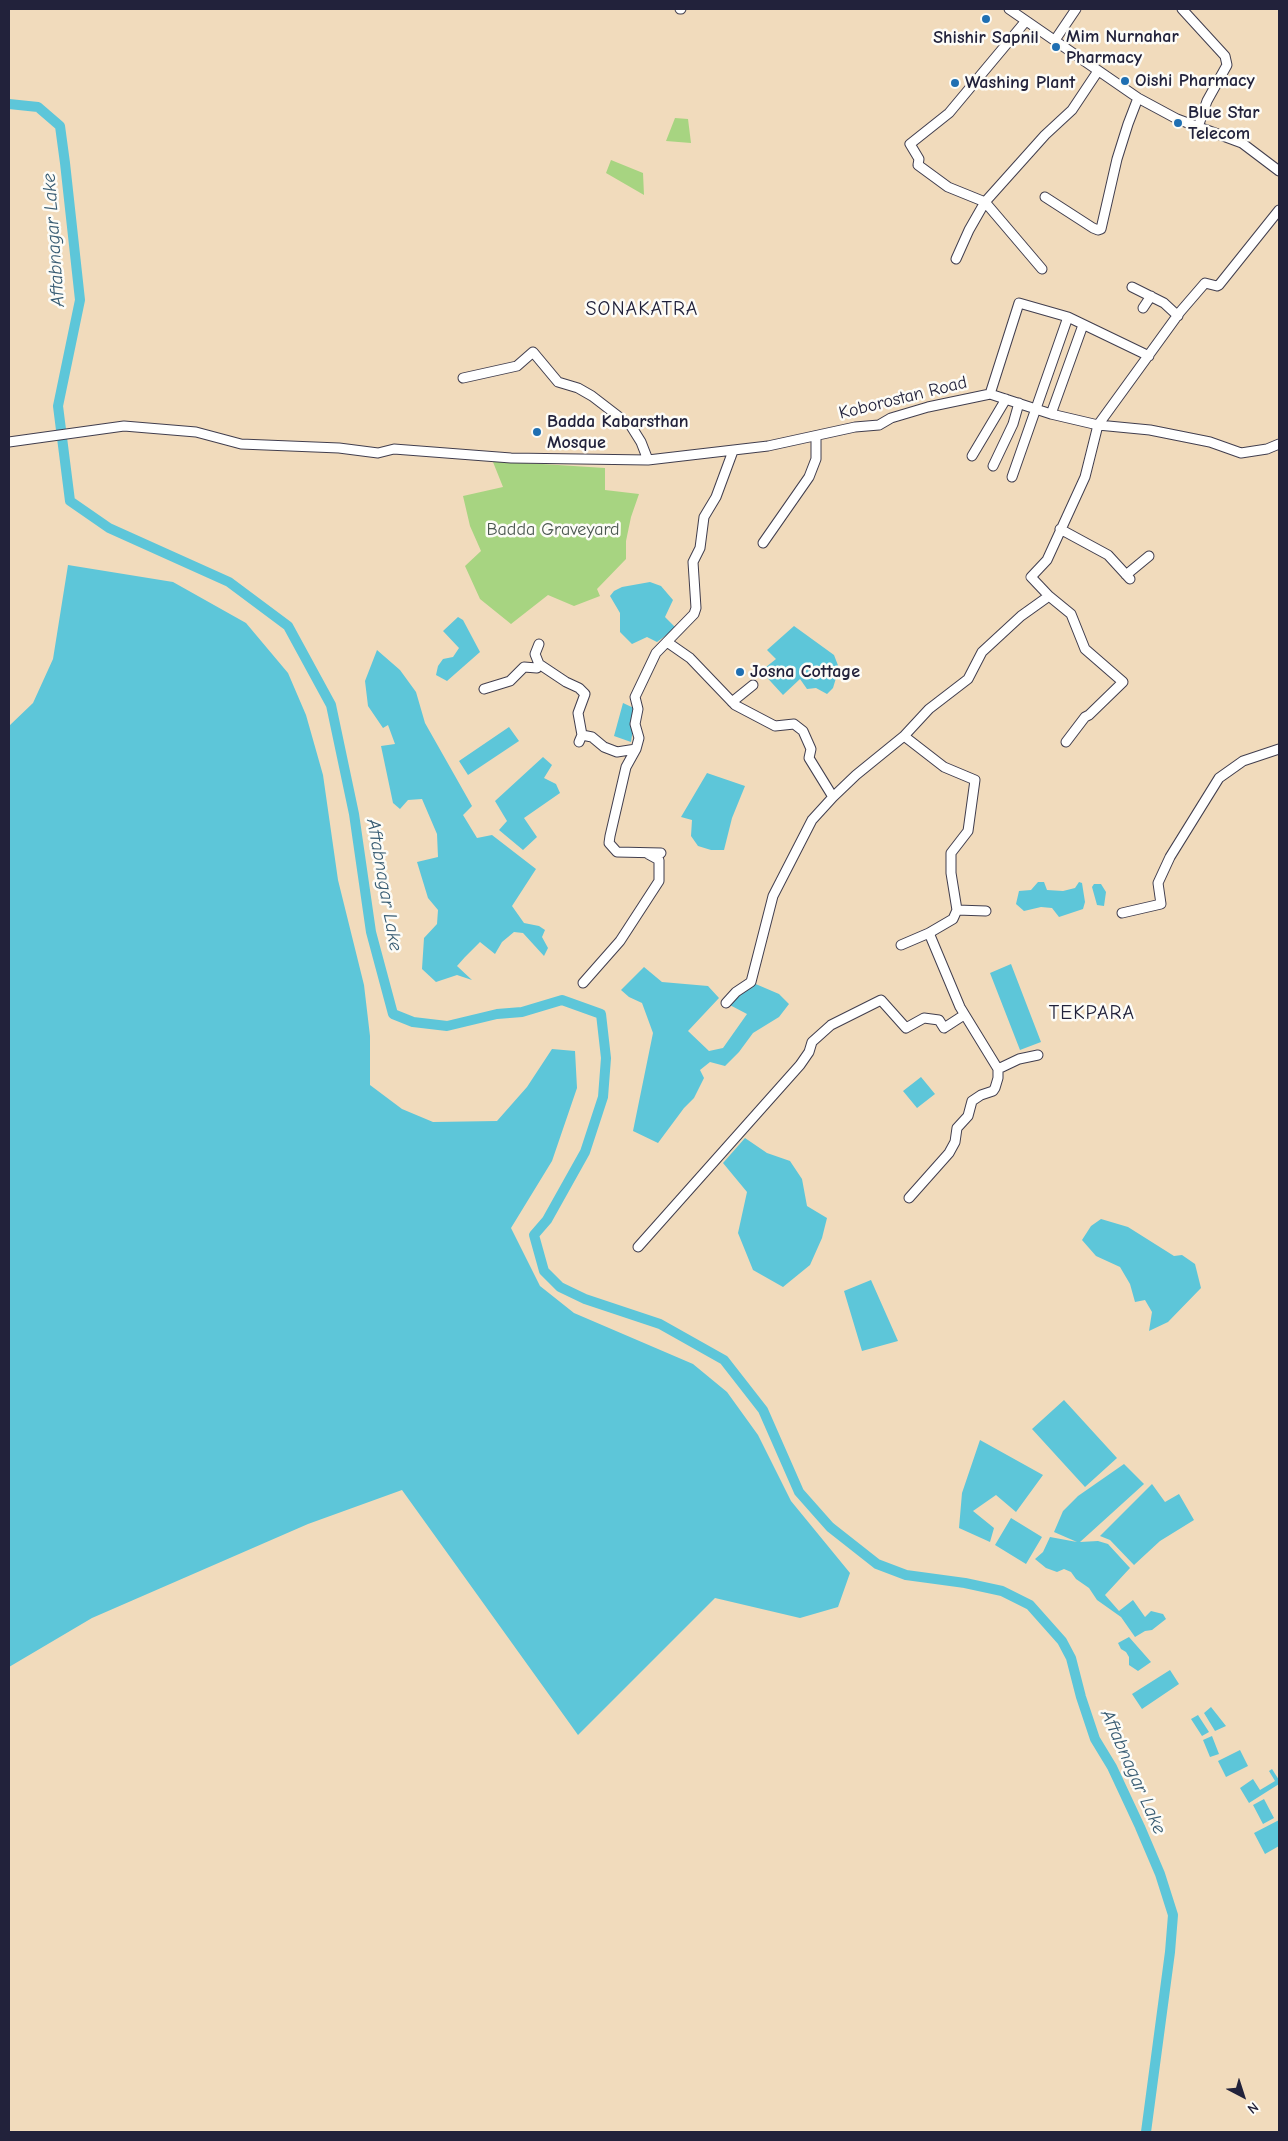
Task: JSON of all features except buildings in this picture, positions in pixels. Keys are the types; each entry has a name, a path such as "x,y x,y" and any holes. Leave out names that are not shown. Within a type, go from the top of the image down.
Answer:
{"street":[{"path":"1009,9 1025,22 1055,40 1098,72 1138,98 1177,119 1242,143 1279,171"},
{"path":"1055,40 1076,9"},
{"path":"1182,9 1225,56 1227,65 1206,101 1198,127"},
{"path":"1025,22 950,113 910,144 918,159 918,164 948,187 985,202 1042,268"},
{"path":"956,259 969,230 985,202 1045,136 1072,110 1098,72"},
{"path":"1045,196 1093,228 1101,229 1117,159 1138,98"},
{"path":"1066,742 1085,716 1089,715 1123,682 1085,649 1071,614 1049,596 1031,577 1047,560 1085,477 1098,425 1178,316 1205,283 1219,285 1279,210"},
{"path":"1132,287 1164,302 1178,316"},
{"path":"1143,308 1151,296"},
{"path":"990,394 1019,303 1068,317 1149,356"},
{"path":"1012,477 1068,317"},
{"path":"1051,414 1083,325"},
{"path":"463,378 517,366 533,352 558,382 578,388 592,396 631,426 641,442 648,460"},
{"name":"Koborostan Road","path":"9,442 124,426 196,432 241,444 339,448 378,453 394,449 510,458 648,460 768,446 855,426 879,425 891,418 928,407 990,394 1051,414 1098,425 1125,426 1181,436 1210,442 1241,453 1267,449 1279,444"},
{"path":"972,456 1006,399"},
{"path":"992,466 1013,424 1019,403"},
{"path":"763,543 809,477 816,459 816,436"},
{"path":"660,853 618,852 609,843 626,767 636,749 639,738 635,724 638,709 635,697 656,654 694,614 696,608 693,562 700,548 704,517 716,497 734,451"},
{"path":"1060,529 1108,555 1128,577 1149,556"},
{"path":"726,1002 736,992 751,982 773,896 812,820 856,775 904,736 929,709 968,679 982,652 1021,616 1049,596"},
{"path":"667,642 690,658 732,702 775,726 794,724 803,731 811,750 809,758 833,797"},
{"path":"539,644 535,654 539,664 566,682 579,688 585,694 578,713 580,739 592,736 604,747 616,752 636,749"},
{"path":"484,689 510,681 524,667 537,668 539,664"},
{"path":"732,702 753,685"},
{"path":"901,945 953,919 958,910 951,873 952,853 968,831 975,780 944,767 904,736"},
{"path":"1122,913 1161,904 1158,883 1199,807 1219,778 1243,761 1279,749"},
{"path":"583,983 620,941 659,882 659,860 646,853"},
{"path":"958,910 986,911"},
{"path":"909,1198 949,1153 955,1142 957,1128 968,1116 972,1101 995,1088 998,1069 964,1015 928,933"},
{"path":"638,1247 800,1065 809,1052 812,1042 831,1025 881,1000 906,1028 924,1018 939,1020 944,1028 964,1015"},
{"path":"998,1069 1019,1059 1038,1055"}],"green space":[{"path":"675,118 688,119 691,143 666,141"},
{"path":"611,160 643,173 644,195 606,173"},
{"name":"Badda Graveyard","path":"491,457 526,463 605,468 605,490 639,494 631,517 626,541 626,559 597,589 600,596 574,606 548,595 511,624 480,599 465,566 481,551 470,526 463,496 503,487"}],"water":[{"path":"68,565 173,582 246,623 288,673 306,715 323,775 338,880 364,985 370,1036 370,1085 402,1109 433,1122 497,1121 527,1087 552,1049 575,1051 577,1088 552,1161 511,1228 540,1286 574,1313 693,1364 727,1392 758,1435 791,1501 850,1573 838,1607 800,1618 715,1598 578,1735 402,1490 308,1524 92,1618 9,1667 9,726 33,703 53,659"},
{"path":"650,582 661,586 673,600 665,617 676,628 657,642 647,637 632,644 620,632 620,613 610,596 614,591 622,587"},
{"path":"458,617 463,620 480,652 447,681 436,675 438,666 443,659 453,657 459,648 443,631"},
{"path":"794,626 834,655 839,668 833,688 827,694 816,688 807,689 800,679 783,695 761,671 776,659 767,650"},
{"path":"377,650 400,670 416,692 425,723 472,806 463,815 477,838 492,835 536,869 512,906 524,923 539,926 545,930 542,937 548,948 544,956 523,933 514,932 502,942 495,954 480,942 457,966 472,980 457,975 436,982 422,969 424,938 437,924 438,910 428,898 417,862 438,857 437,834 422,799 408,800 400,809 393,803 381,746 395,744 388,725 383,728 368,706 365,681"},
{"path":"623,703 636,709 631,742 614,736"},
{"path":"509,727 519,741 468,775 459,761"},
{"path":"543,757 552,765 544,778 556,784 560,793 524,818 537,837 523,850 499,830 507,821 495,801"},
{"path":"707,773 745,786 732,818 724,850 711,850 698,846 691,836 692,820 681,817"},
{"path":"1038,882 1044,882 1047,890 1063,891 1075,888 1079,882 1082,883 1085,902 1083,909 1059,917 1052,908 1041,907 1024,911 1016,904 1019,891 1031,890"},
{"path":"1094,884 1101,884 1106,892 1104,906 1097,905 1092,887"},
{"path":"1011,964 1041,1042 1020,1050 990,973"},
{"path":"644,967 662,982 708,986 719,998 688,1031 709,1051 723,1048 747,1014 726,1003 751,982 779,994 789,1004 779,1017 753,1033 739,1052 725,1066 710,1062 700,1070 704,1078 694,1098 684,1108 658,1143 633,1131 653,1033 642,1003 629,997 621,990"},
{"path":"921,1077 935,1094 917,1108 903,1091"},
{"path":"745,1138 767,1153 790,1161 802,1179 807,1206 827,1218 822,1238 810,1265 783,1287 753,1270 738,1233 747,1192 723,1163"},
{"path":"1101,1219 1128,1227 1174,1256 1182,1255 1195,1264 1201,1288 1168,1322 1149,1331 1152,1312 1145,1300 1135,1302 1130,1284 1120,1267 1096,1256 1082,1240 1091,1226"},
{"path":"871,1280 898,1341 862,1351 844,1291"},
{"path":"1064,1400 1117,1458 1085,1487 1032,1429"},
{"path":"980,1440 1043,1475 1016,1512 996,1495 973,1511 994,1528 990,1542 959,1528 962,1493"},
{"path":"1124,1464 1144,1484 1080,1542 1098,1541 1108,1544 1130,1568 1105,1595 1119,1611 1133,1600 1145,1617 1151,1611 1163,1614 1166,1619 1152,1630 1145,1631 1135,1637 1121,1617 1097,1600 1089,1588 1076,1579 1071,1572 1064,1569 1057,1572 1046,1568 1035,1559 1043,1552 1050,1537 1077,1542 1054,1532 1063,1511 1078,1496"},
{"path":"1152,1484 1165,1502 1179,1494 1194,1520 1160,1541 1134,1565 1110,1540 1100,1536"},
{"path":"1011,1518 1042,1537 1026,1564 995,1545"},
{"path":"1129,1637 1151,1662 1138,1671 1129,1665 1129,1657 1118,1643"},
{"path":"1170,1670 1179,1684 1142,1709 1132,1694"},
{"path":"1211,1707 1226,1726 1215,1731 1204,1713"},
{"path":"1198,1715 1209,1732 1202,1736 1191,1719"},
{"path":"1212,1736 1219,1754 1210,1757 1203,1740"},
{"path":"1240,1750 1248,1766 1226,1777 1218,1761"},
{"path":"1272,1769 1279,1780 1279,1784 1249,1803 1240,1788 1253,1779 1260,1790 1275,1781 1269,1771"},
{"path":"1264,1799 1274,1818 1263,1824 1253,1805"},
{"path":"1279,1820 1279,1846 1265,1854 1254,1833"}],"waterway":[{"name":"Aftabnagar Lake","path":"9,104 38,107 60,126 80,300 58,406 70,501 109,528 229,582 288,626 331,705 354,814 371,932 393,1014 413,1022 447,1026 497,1014 522,1012 562,1000 601,1014 606,1058 603,1097 585,1152 547,1220 534,1235 544,1271 560,1287 585,1299 660,1324 724,1360 763,1410 799,1492 830,1527 877,1564 906,1575 965,1583 1002,1591 1030,1605 1062,1641 1071,1658 1095,1739 1112,1767 1140,1827 1160,1874 1173,1915 1170,1952 1146,2132"}],"place":[{"name":"Shishir Sapnil","path":"986,19"},
{"name":"Mim Nurnahar Pharmacy","path":"1056,47"},
{"name":"Oishi Pharmacy","path":"1125,81"},
{"name":"Washing Plant","path":"955,83"},
{"name":"Blue Star Telecom","path":"1178,123"},
{"name":"Badda Kabarsthan Mosque","path":"537,432"},
{"name":"Josna Cottage","path":"740,672"}],"district":[{"name":"SONAKATRA","path":"642,309"},
{"name":"TEKPARA","path":"1092,1013"}]}
